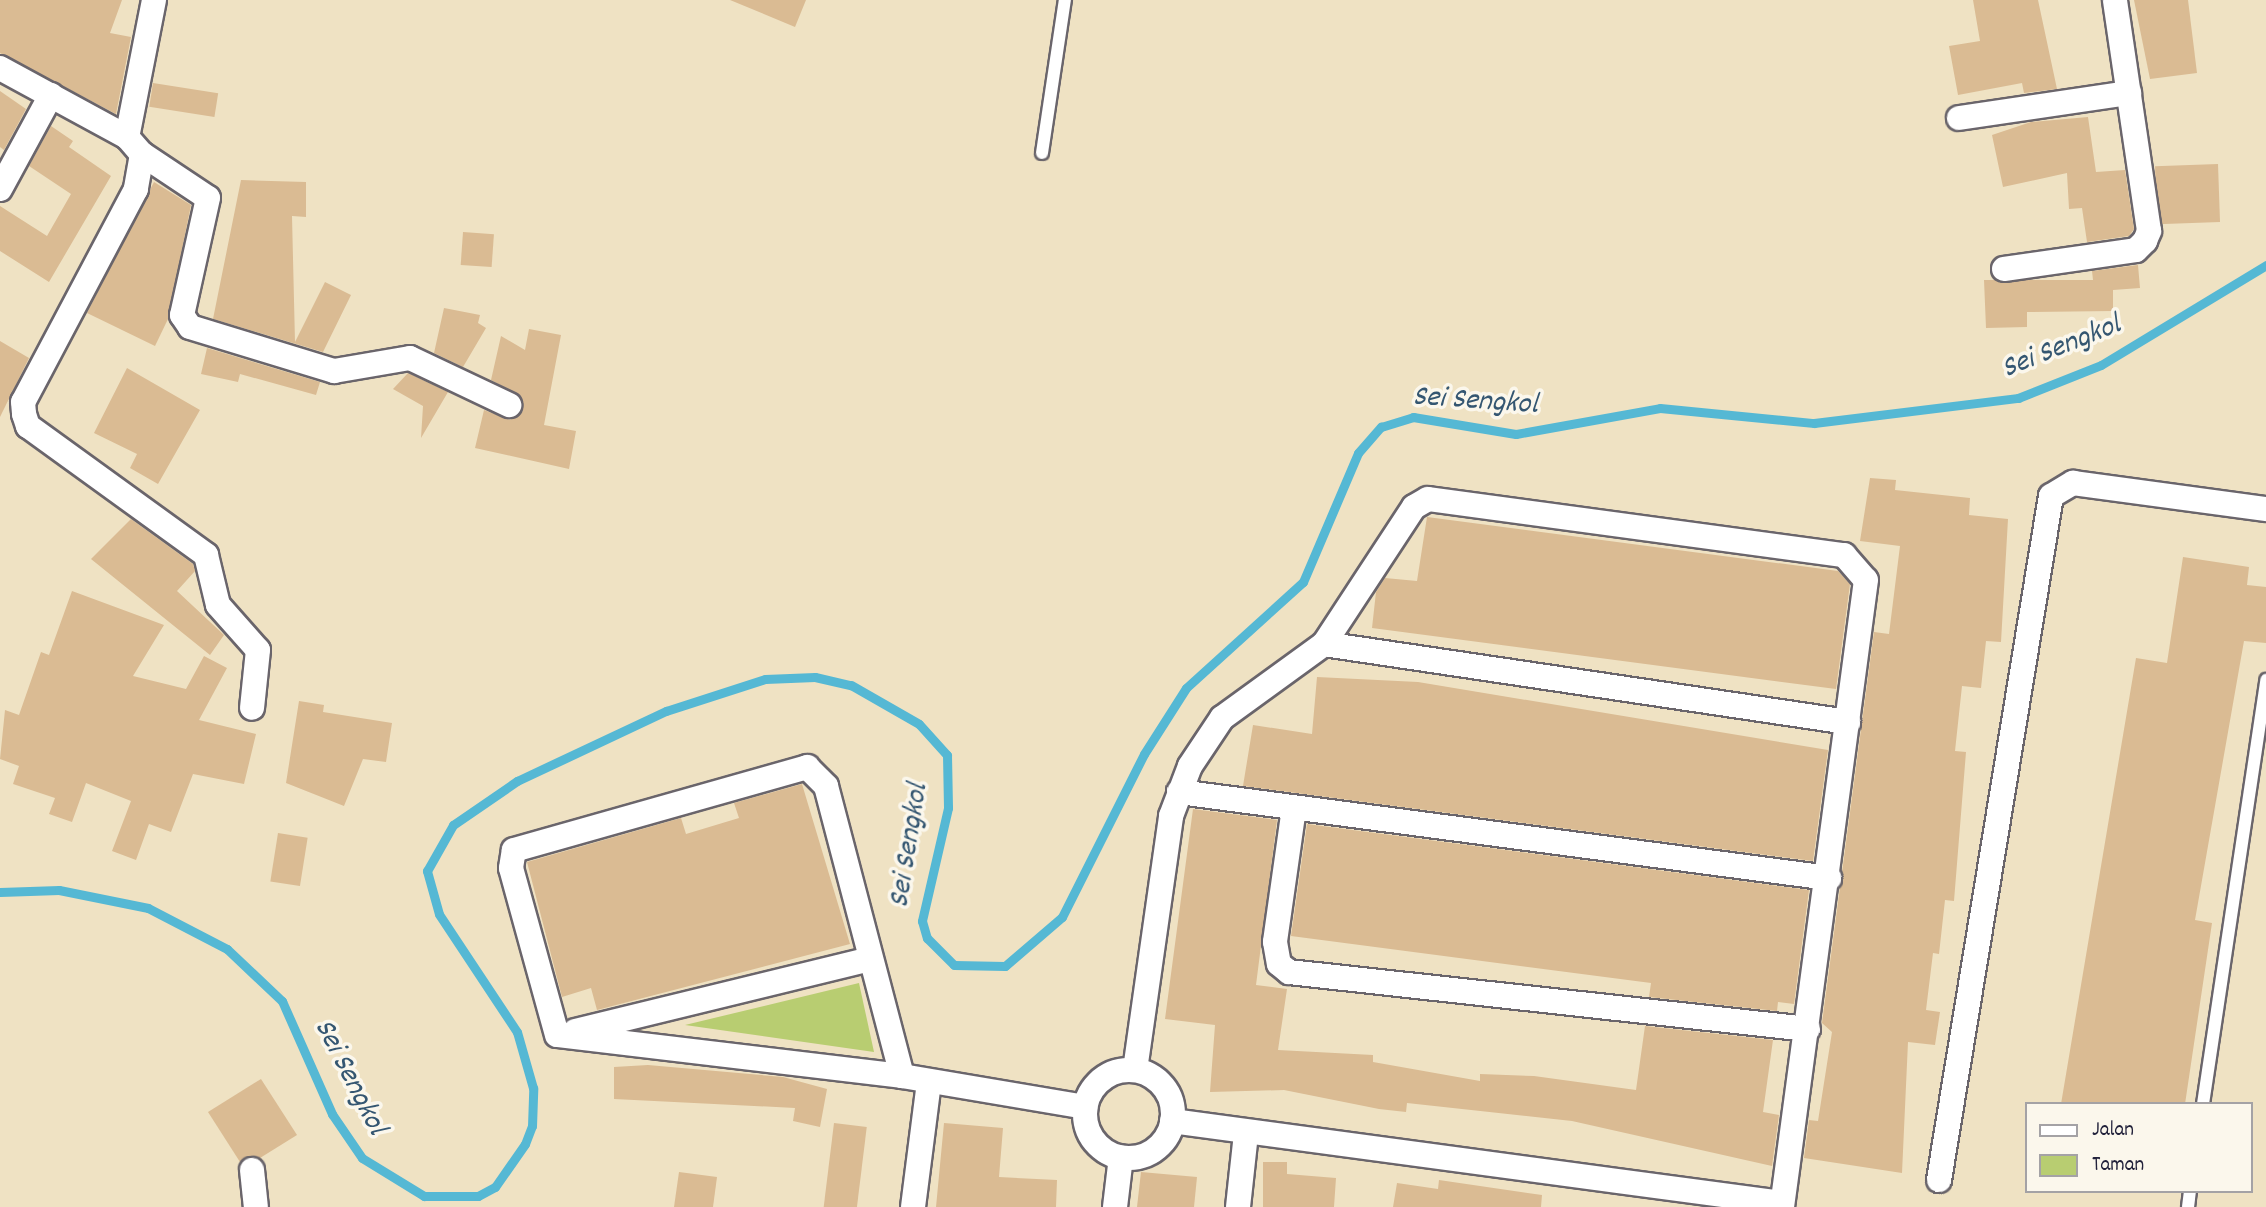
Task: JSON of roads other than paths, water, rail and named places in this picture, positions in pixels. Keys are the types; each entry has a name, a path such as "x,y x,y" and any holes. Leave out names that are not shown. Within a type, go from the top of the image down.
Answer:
{"street":[{"path":"154,0 135,146 136,189 23,402 24,414 28,426 206,555 218,605 258,650 251,708"},
{"path":"2004,269 2136,250 2146,241 2150,231 2115,0"},
{"path":"0,68 51,95 135,146 208,198 182,315 190,327 334,371 410,358 509,405"},
{"path":"1959,118 2129,93"},
{"path":"0,190 51,95"},
{"path":"1939,1180 2051,496 2073,483 2266,509"},
{"path":"1135,1070 1179,792 1204,739 1222,718 1324,644 1403,517 1428,499 1844,555 1866,580 1829,878 1782,1205 1172,1121"},
{"path":"1324,644 1848,722"},
{"path":"557,1035 511,868 514,850 807,767 826,786 867,960 902,1076"},
{"path":"1179,792 1829,878"},
{"path":"1294,808 1275,942 1279,964 1289,972 1808,1029"},
{"path":"557,1035 867,960"},
{"path":"557,1035 902,1076 1085,1107"},
{"path":"1135,1070 1160,1083 1172,1121 1160,1145 1121,1157 1097,1144 1085,1107 1097,1083 1135,1070"},
{"path":"913,1207 929,1082"},
{"path":"1238,1207 1246,1133"},
{"path":"1115,1207 1121,1157"},
{"path":"252,1170 256,1207"}],"lane":[{"path":"1042,153 1065,0"},
{"path":"2203,1102 2266,680"}],"waterway":[{"name":"Sei Sengkol","path":"0,892 59,890 148,908 227,949 282,1001 332,1114 362,1158 424,1196 478,1196 495,1187 525,1144 532,1126 533,1088 517,1032 439,914 427,871 453,825 517,781 666,711 765,679 815,677 851,685 919,724 947,755 948,808 922,921 927,938 954,965 1005,966 1062,917 1144,754 1186,688 1303,582 1358,453 1381,427 1413,417 1516,434 1660,408 1814,423 2018,398 2101,365 2266,265"}]}
